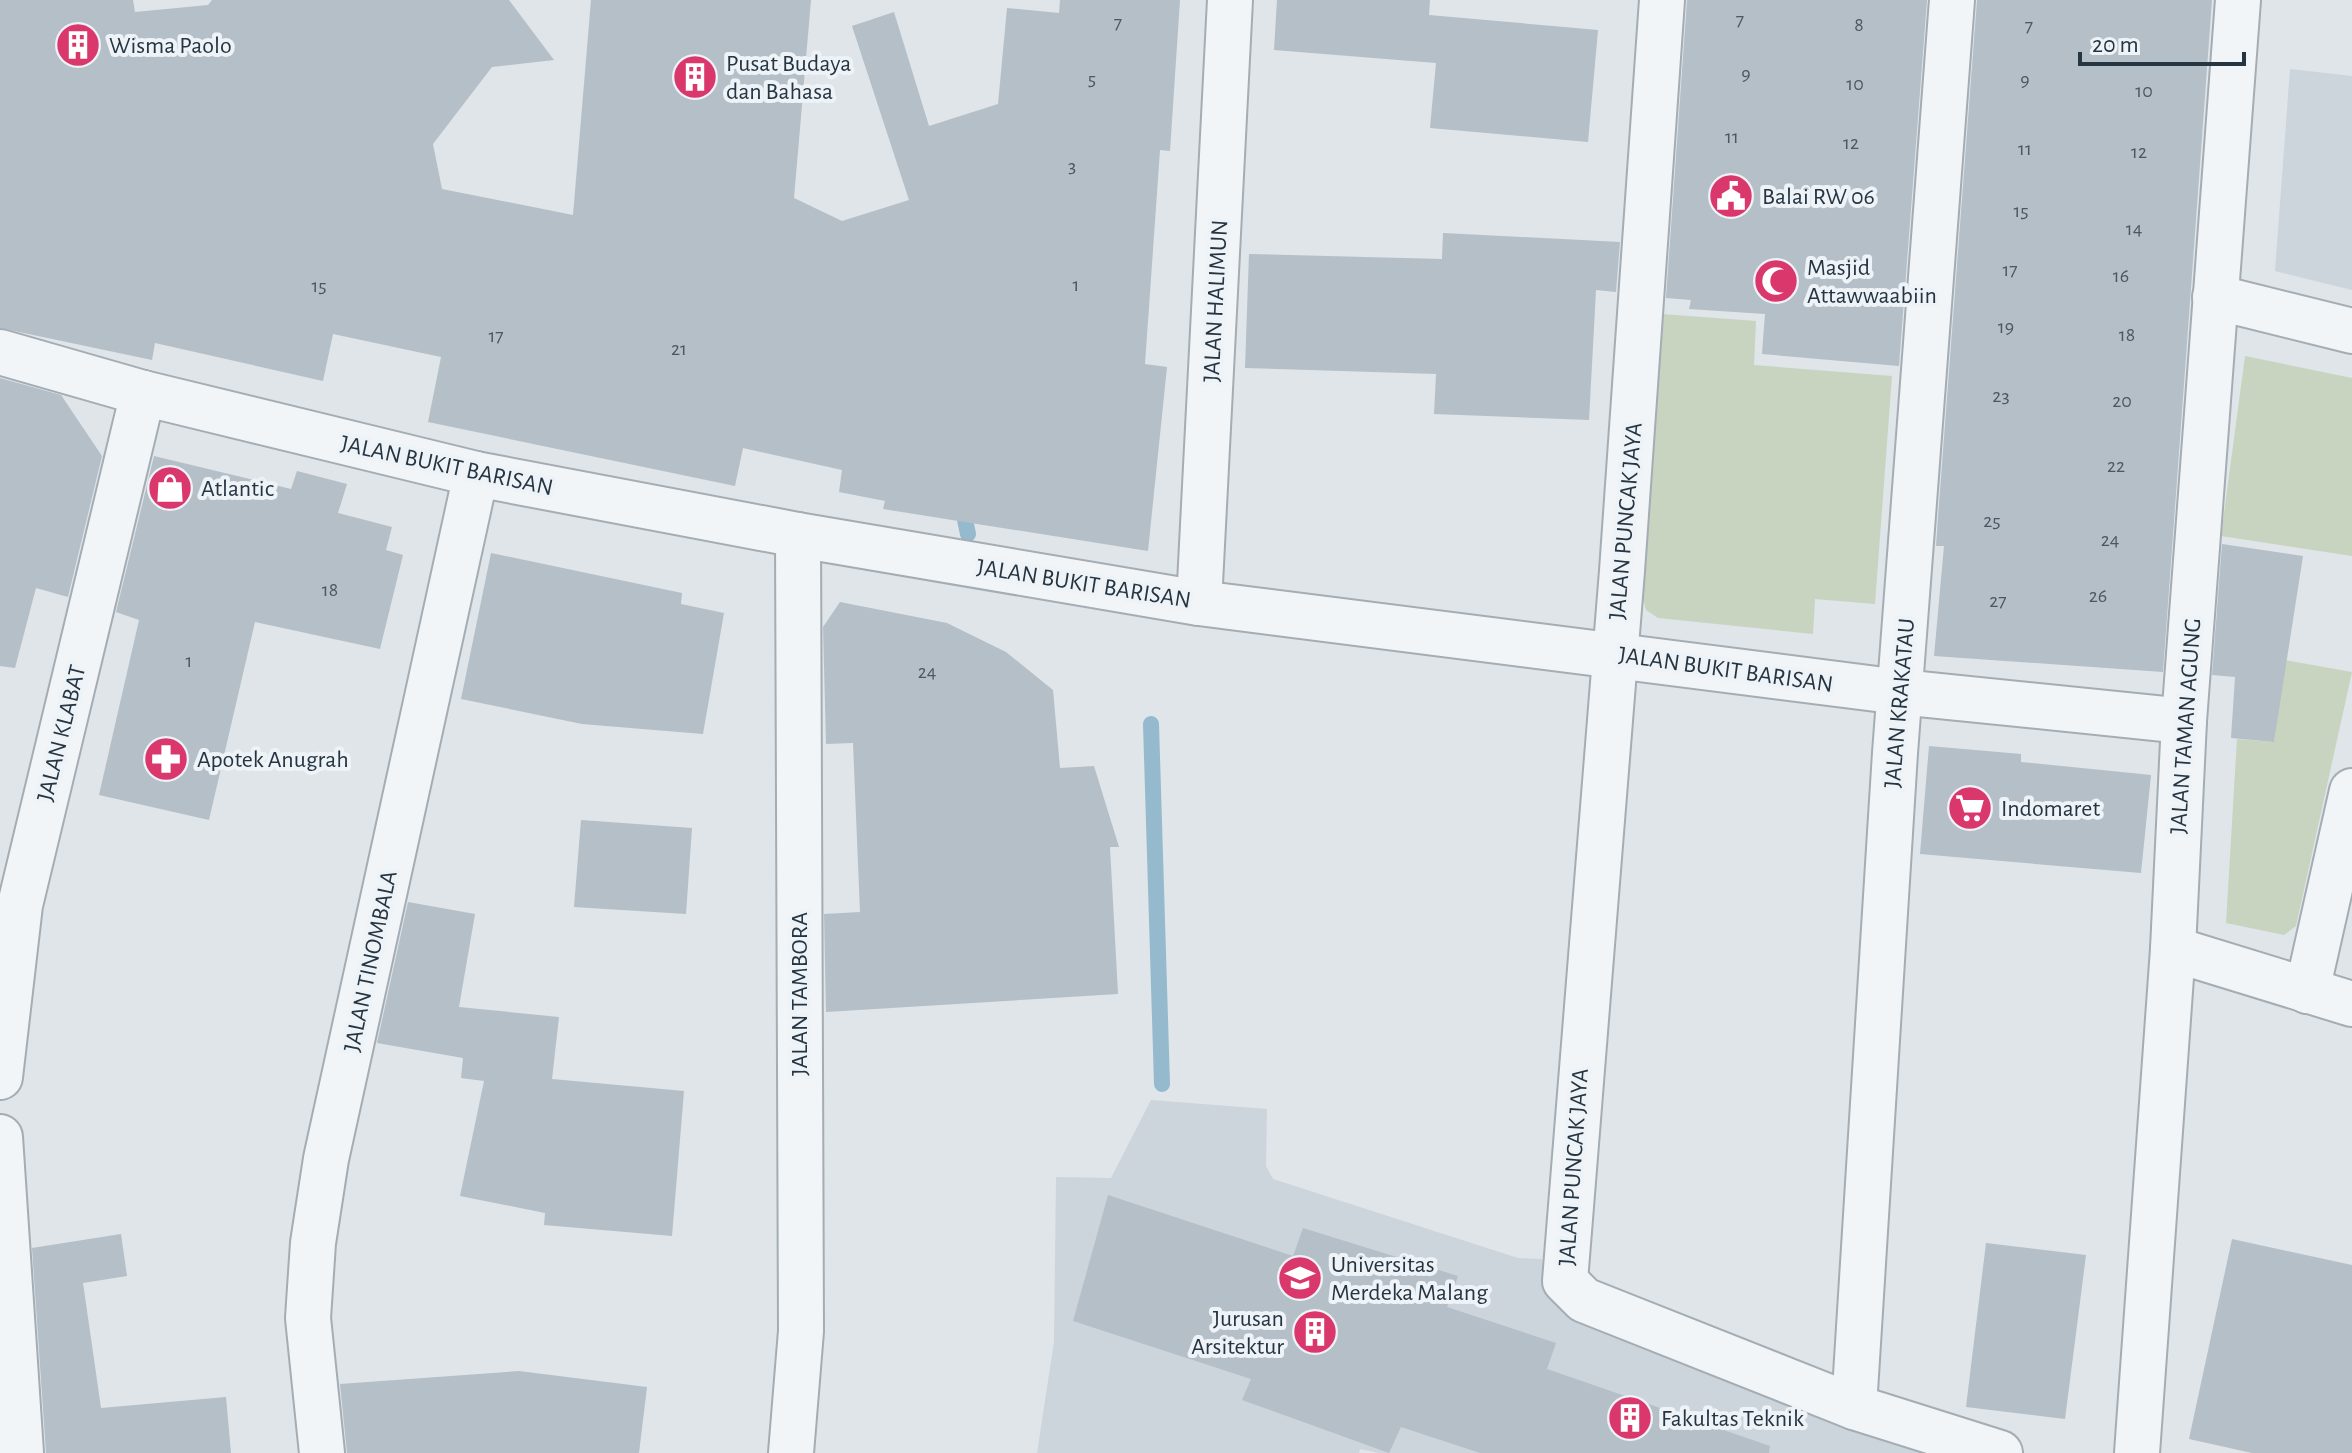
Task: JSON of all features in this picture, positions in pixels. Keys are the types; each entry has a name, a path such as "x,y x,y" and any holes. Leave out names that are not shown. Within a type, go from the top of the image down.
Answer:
{"street":[{"name":"JALAN HALIMUN","path":"1199,603 1230,0"},
{"name":"JALAN PUNCAK JAYA","path":"1662,0 1565,1281 1584,1300 1854,1407"},
{"name":"JALAN KRAKATAU","path":"1854,1407 1900,692 1952,0"},
{"name":"JALAN TAMAN AGUNG","path":"2137,1453 2173,949 2184,721 2238,0"},
{"path":"2215,297 2352,331"},
{"name":"JALAN BUKIT BARISAN","path":"0,352 143,393 476,474 798,535 1199,603 1900,692 2184,721"},
{"name":"JALAN KLABAT","path":"0,1077 20,905 143,393"},
{"name":"JALAN TINOMBALA","path":"322,1453 308,1318 313,1243 326,1159 476,474"},
{"name":"JALAN TAMBORA","path":"791,1453 801,1331 798,535"},
{"path":"2307,991 2352,791"},
{"path":"2173,949 2352,1004"},
{"path":"0,1137 21,1453"},
{"path":"1854,1407 2000,1453"}],"shaded area":[{"path":"2290,69 2352,76 2352,290 2275,271"},
{"name":"Universitas Merdeka Malang","path":"1151,1100 1267,1109 1266,1166 1273,1179 1518,1258 1542,1259 1548,1297 1590,1322 1951,1453 1379,1453 1360,1449 1359,1453 1037,1453 1054,1342 1056,1177 1111,1178"}],"green space":[{"path":"1662,314 1756,321 1754,365 1892,376 1875,604 1815,599 1813,634 1658,618 1646,610 1639,586"},
{"path":"2245,356 2352,378 2352,556 2221,536"},
{"path":"2285,660 2352,672 2296,926 2284,935 2226,923 2237,739 2274,742"}],"building":[{"path":"0,0 133,0 135,12 208,5 212,0 509,0 554,60 492,67 433,144 442,189 573,215 591,0 811,0 794,198 842,221 909,200 852,26 894,12 929,126 998,104 1007,8 1059,13 1060,0 1180,0 1170,151 1160,150 1145,364 1167,367 1148,551 883,509 885,501 839,492 842,470 743,448 735,486 428,422 441,357 333,334 323,381 155,343 152,360 0,328"},
{"path":"1277,0 1430,0 1429,15 1598,30 1588,142 1430,128 1436,63 1274,50"},
{"path":"1687,0 1927,0 1899,366 1762,354 1765,314 1689,309 1691,300 1666,298"},
{"path":"1977,0 2212,0 2163,672 1934,656 1944,546 1936,546"},
{"path":"1443,233 1620,242 1616,292 1596,290 1589,420 1434,414 1436,374 1245,368 1249,254 1442,259"},
{"path":"0,378 61,395 102,456 68,597 36,588 15,668 0,666"},
{"path":"154,456 291,489 297,471 347,484 338,513 392,527 386,550 403,555 380,649 255,622 209,820 99,795 139,620 116,612"},
{"path":"2222,544 2303,556 2274,742 2231,738 2235,677 2212,675"},
{"path":"491,553 682,593 681,604 724,613 703,734 582,724 461,699"},
{"path":"840,602 947,623 1006,652 1053,690 1060,768 1094,766 1119,847 1110,847 1118,994 826,1012 824,914 860,912 853,743 826,744 823,627"},
{"path":"1929,746 2021,754 2021,762 2151,775 2141,873 1920,854"},
{"path":"581,820 692,828 686,914 574,907"},
{"path":"408,902 475,914 459,1007 559,1017 552,1079 684,1091 672,1236 544,1225 545,1213 460,1196 484,1081 461,1078 463,1058 377,1043"},
{"name":"Jurusan Arsitektur","path":"1108,1195 1293,1256 1303,1228 1458,1276 1447,1307 1556,1343 1547,1369 1770,1446 1769,1453 1480,1453 1401,1427 1389,1453 1242,1400 1251,1379 1073,1321"},
{"path":"121,1234 127,1276 83,1283 101,1408 226,1397 231,1453 46,1453 32,1248"},
{"path":"2232,1239 2352,1265 2352,1453 2252,1453 2189,1439"},
{"path":"1986,1243 2086,1255 2065,1419 1966,1407"},
{"path":"519,1371 647,1387 639,1453 347,1453 340,1384"}],"waterway":[{"path":"961,501 968,534"},
{"path":"1151,724 1162,1084"}],"place":[{"name":"Wisma Paolo","path":"78,45"},
{"name":"Pusat Budaya dan Bahasa","path":"695,77"},
{"name":"Balai RW 06","path":"1731,196"},
{"name":"Masjid Attawwaabiin","path":"1776,281"},
{"name":"Atlantic","path":"170,488"},
{"name":"Apotek Anugrah","path":"166,759"},
{"name":"Indomaret","path":"1970,808"},
{"name":"Universitas Merdeka Malang","path":"1300,1278"},
{"name":"Jurusan Arsitektur","path":"1315,1332"},
{"name":"Fakultas Teknik","path":"1630,1418"}]}
